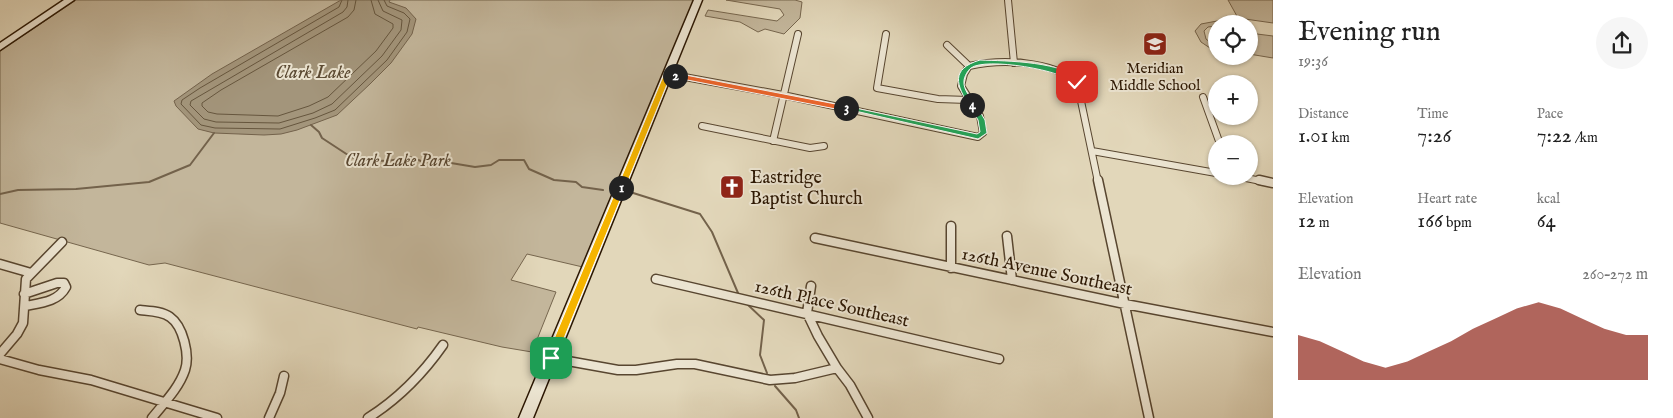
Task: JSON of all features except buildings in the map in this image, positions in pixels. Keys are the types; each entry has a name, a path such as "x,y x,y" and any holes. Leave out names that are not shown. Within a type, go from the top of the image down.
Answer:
{"main road":[{"path":"0,47 70,0"},
{"path":"526,418 698,0"}],"street":[{"path":"1008,0 1014,64"},
{"path":"773,141 798,34"},
{"path":"886,34 877,88 938,99 968,100"},
{"path":"947,45 969,66"},
{"path":"668,74 783,95 978,137 983,133 982,120 979,113 968,100 960,82 962,75 969,66 987,62 1014,64 1059,71 1074,77 1077,82 1149,418"},
{"path":"1203,98 1217,135"},
{"path":"702,126 810,148 824,146"},
{"path":"1092,151 1208,172"},
{"path":"1258,180 1273,183"},
{"path":"951,226 951,268"},
{"path":"1007,236 1012,280"},
{"name":"126th Avenue Southeast","path":"815,238 1125,304 1273,332"},
{"path":"0,354 24,320 24,286 31,273 62,242"},
{"path":"0,264 31,273"},
{"name":"126th Place Southeast","path":"656,279 999,359"},
{"path":"24,294 57,283 64,283 66,287 64,292 58,297 25,306"},
{"path":"811,286 807,313 818,336 837,368 850,385 868,418"},
{"path":"140,310 166,314 176,321 180,328 187,358 187,366 183,375 152,418"},
{"path":"368,418 396,398 418,376 443,345"},
{"path":"551,358 608,369 628,370 671,363 696,364 747,376 780,380 802,378 837,368"},
{"path":"0,359 39,370 91,380 217,418"},
{"path":"269,418 278,399 284,376"}],"green space":[{"name":"Clark Lake Park","path":"76,0 698,0 587,268 527,254 511,280 556,292 532,352 502,347 418,327 417,329 165,263 149,265 0,223 0,51"},
{"path":"726,0 795,0 802,2 800,18 784,34 765,29 758,32 740,22 705,16 708,10 777,21 784,15 780,9"},
{"path":"1228,0 1273,0 1273,23 1258,21 1258,15 1236,15"},
{"path":"1208,23 1208,27 1204,31 1208,41 1208,47 1201,42 1195,31 1201,24"},
{"path":"1258,34 1273,36 1273,58 1258,56"}],"water":[{"name":"Clark Lake","path":"341,0 390,0 389,2 406,8 416,19 412,34 391,63 337,115 281,134 214,133 198,129 176,106 174,101 212,74"}],"waterway":[{"path":"311,125 319,132 322,138 351,157 363,160 388,161 410,157 421,161 445,162 475,167 491,165 499,160 524,160 529,169 554,180 576,182 582,187 603,190"},
{"path":"0,194 18,190 76,189 149,182 190,165 214,133"},
{"path":"630,192 700,214 712,232 738,293"},
{"path":"747,304 764,320 760,355 767,373"},
{"path":"775,386 796,410 799,418"}],"place":[{"name":"Meridian Middle School","path":"1155,44"},
{"name":"Eastridge Baptist Church","path":"732,187"}],"route":[{"path":"551,358 668,74 783,95 978,137 983,133 982,120 962,90 960,82 962,75 969,66 980,62 1014,64 1059,71 1074,77 1077,82"}]}
